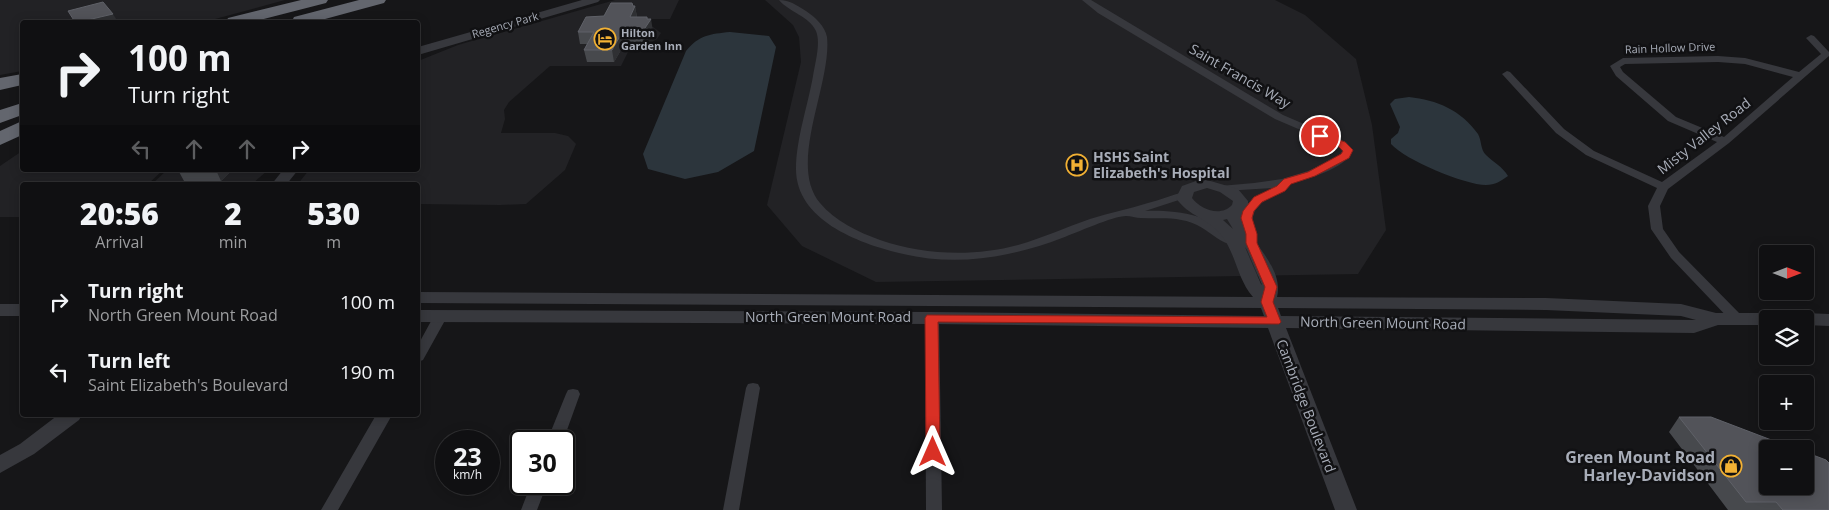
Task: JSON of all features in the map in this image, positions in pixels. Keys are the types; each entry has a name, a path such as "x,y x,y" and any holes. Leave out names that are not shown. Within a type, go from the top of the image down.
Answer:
{"highway":[{"path":"242,20 320,0"},
{"path":"260,20 332,6 378,0"},
{"path":"300,20 332,6"},
{"path":"310,20 332,6"},
{"path":"0,84 20,80"},
{"path":"0,101 20,94"},
{"path":"0,117 20,110"},
{"path":"0,139 20,128"}],"street":[{"name":"Regency Park","path":"420,50 594,0"},
{"path":"782,0 794,9 806,14 816,23 822,36 802,158 803,181 813,203 836,223 860,236 889,246 938,255 989,254 1017,249 1184,195 1187,189 1196,185 1207,184 1224,188 1237,196 1235,220 1244,244"},
{"path":"795,0 803,7 806,14"},
{"name":"Saint Francis Way","path":"1086,0 1101,12 1278,117 1342,144 1348,150 1346,156 1328,167 1287,182 1274,185 1224,188"},
{"name":"Misty Valley Road","path":"1737,319 1675,255 1657,229 1654,206 1663,187 1725,141 1826,54 1811,38"},
{"name":"Rain Hollow Drive","path":"1725,141 1672,118 1619,74 1615,66 1623,61 1718,59 1745,61 1801,76"},
{"path":"1507,74 1560,131 1590,153 1663,187"},
{"path":"281,182 289,172"},
{"name":"Saint Francis Way","path":"1244,244 1252,234 1247,218 1248,211 1258,199 1281,189 1287,182"},
{"name":"Saint Francis Way","path":"1237,208 1246,199 1274,185"},
{"path":"1184,195 1188,205 1224,228 1244,244"},
{"path":"1131,212 1176,209 1224,215 1237,208"},
{"path":"1131,212 1178,215 1189,218 1214,228 1244,244"},
{"name":"Cambridge Boulevard","path":"1244,244 1271,287 1267,302 1346,510"},
{"name":"North Green Mount Road","path":"420,298 1589,305 1681,310 1716,319 1759,319"},
{"path":"0,310 20,310"},
{"path":"420,353 441,315"},
{"name":"North Green Mount Road","path":"420,316 932,318 1694,327 1716,319"},
{"path":"932,318 934,510"},
{"path":"1814,320 1829,320"},
{"path":"731,510 752,388"},
{"path":"559,430 573,394"},
{"path":"0,465 27,449 69,417"},
{"path":"329,510 383,417"},
{"path":"529,510 535,495"}],"shaded area":[{"path":"0,0 285,0 211,20 20,20 20,71 0,75"},
{"path":"615,0 679,0 670,19 645,19 641,27 653,27 661,33 657,39 648,44 632,44 621,66 550,66 509,102 504,110 505,119 501,133 555,133 568,136 576,144 565,170 526,204 420,204 420,182 299,182 307,172 420,172 420,60 458,45"},
{"name":"HSHS Saint Elizabeth's Hospital","path":"765,0 1275,0 1305,15 1356,59 1372,125 1386,230 1358,274 876,282 802,246 767,205 801,62 799,37 793,25"},
{"path":"730,32 769,36 776,47 754,151 718,172 685,179 648,169 643,154 686,51 700,38"},
{"path":"1409,97 1439,104 1464,119 1478,134 1484,153 1508,176 1492,184 1476,184 1450,176 1422,164 1398,150 1391,144 1391,139 1398,133 1400,127 1390,104 1395,99"},
{"path":"20,152 20,172 161,172 150,182 20,182 20,217 0,217 0,166"},
{"path":"165,172 266,172 254,182 154,182"}],"building":[{"path":"103,2 113,14 88,20 74,20 68,11"},
{"path":"611,3 632,3 635,6 630,17 647,17 647,19 651,19 643,31 623,31 612,50 584,50 594,32 578,32 586,17 604,16"},
{"path":"1679,417 1711,417 1771,440 1759,440 1759,495 1814,495 1814,455 1829,463 1829,510 1783,510 1776,502 1746,502"}],"place":[{"name":"Hilton Garden Inn","path":"605,39"},
{"name":"HSHS Saint Elizabeth's Hospital","path":"1077,165"},
{"name":"Green Mount Road Harley-Davidson","path":"1731,466"}],"route":[{"path":"933,452 932,318 1274,322 1267,302 1271,287 1251,243 1252,234 1248,227 1248,211 1258,199 1281,189 1287,182 1328,167 1346,156 1348,150 1342,144 1320,136"}]}
